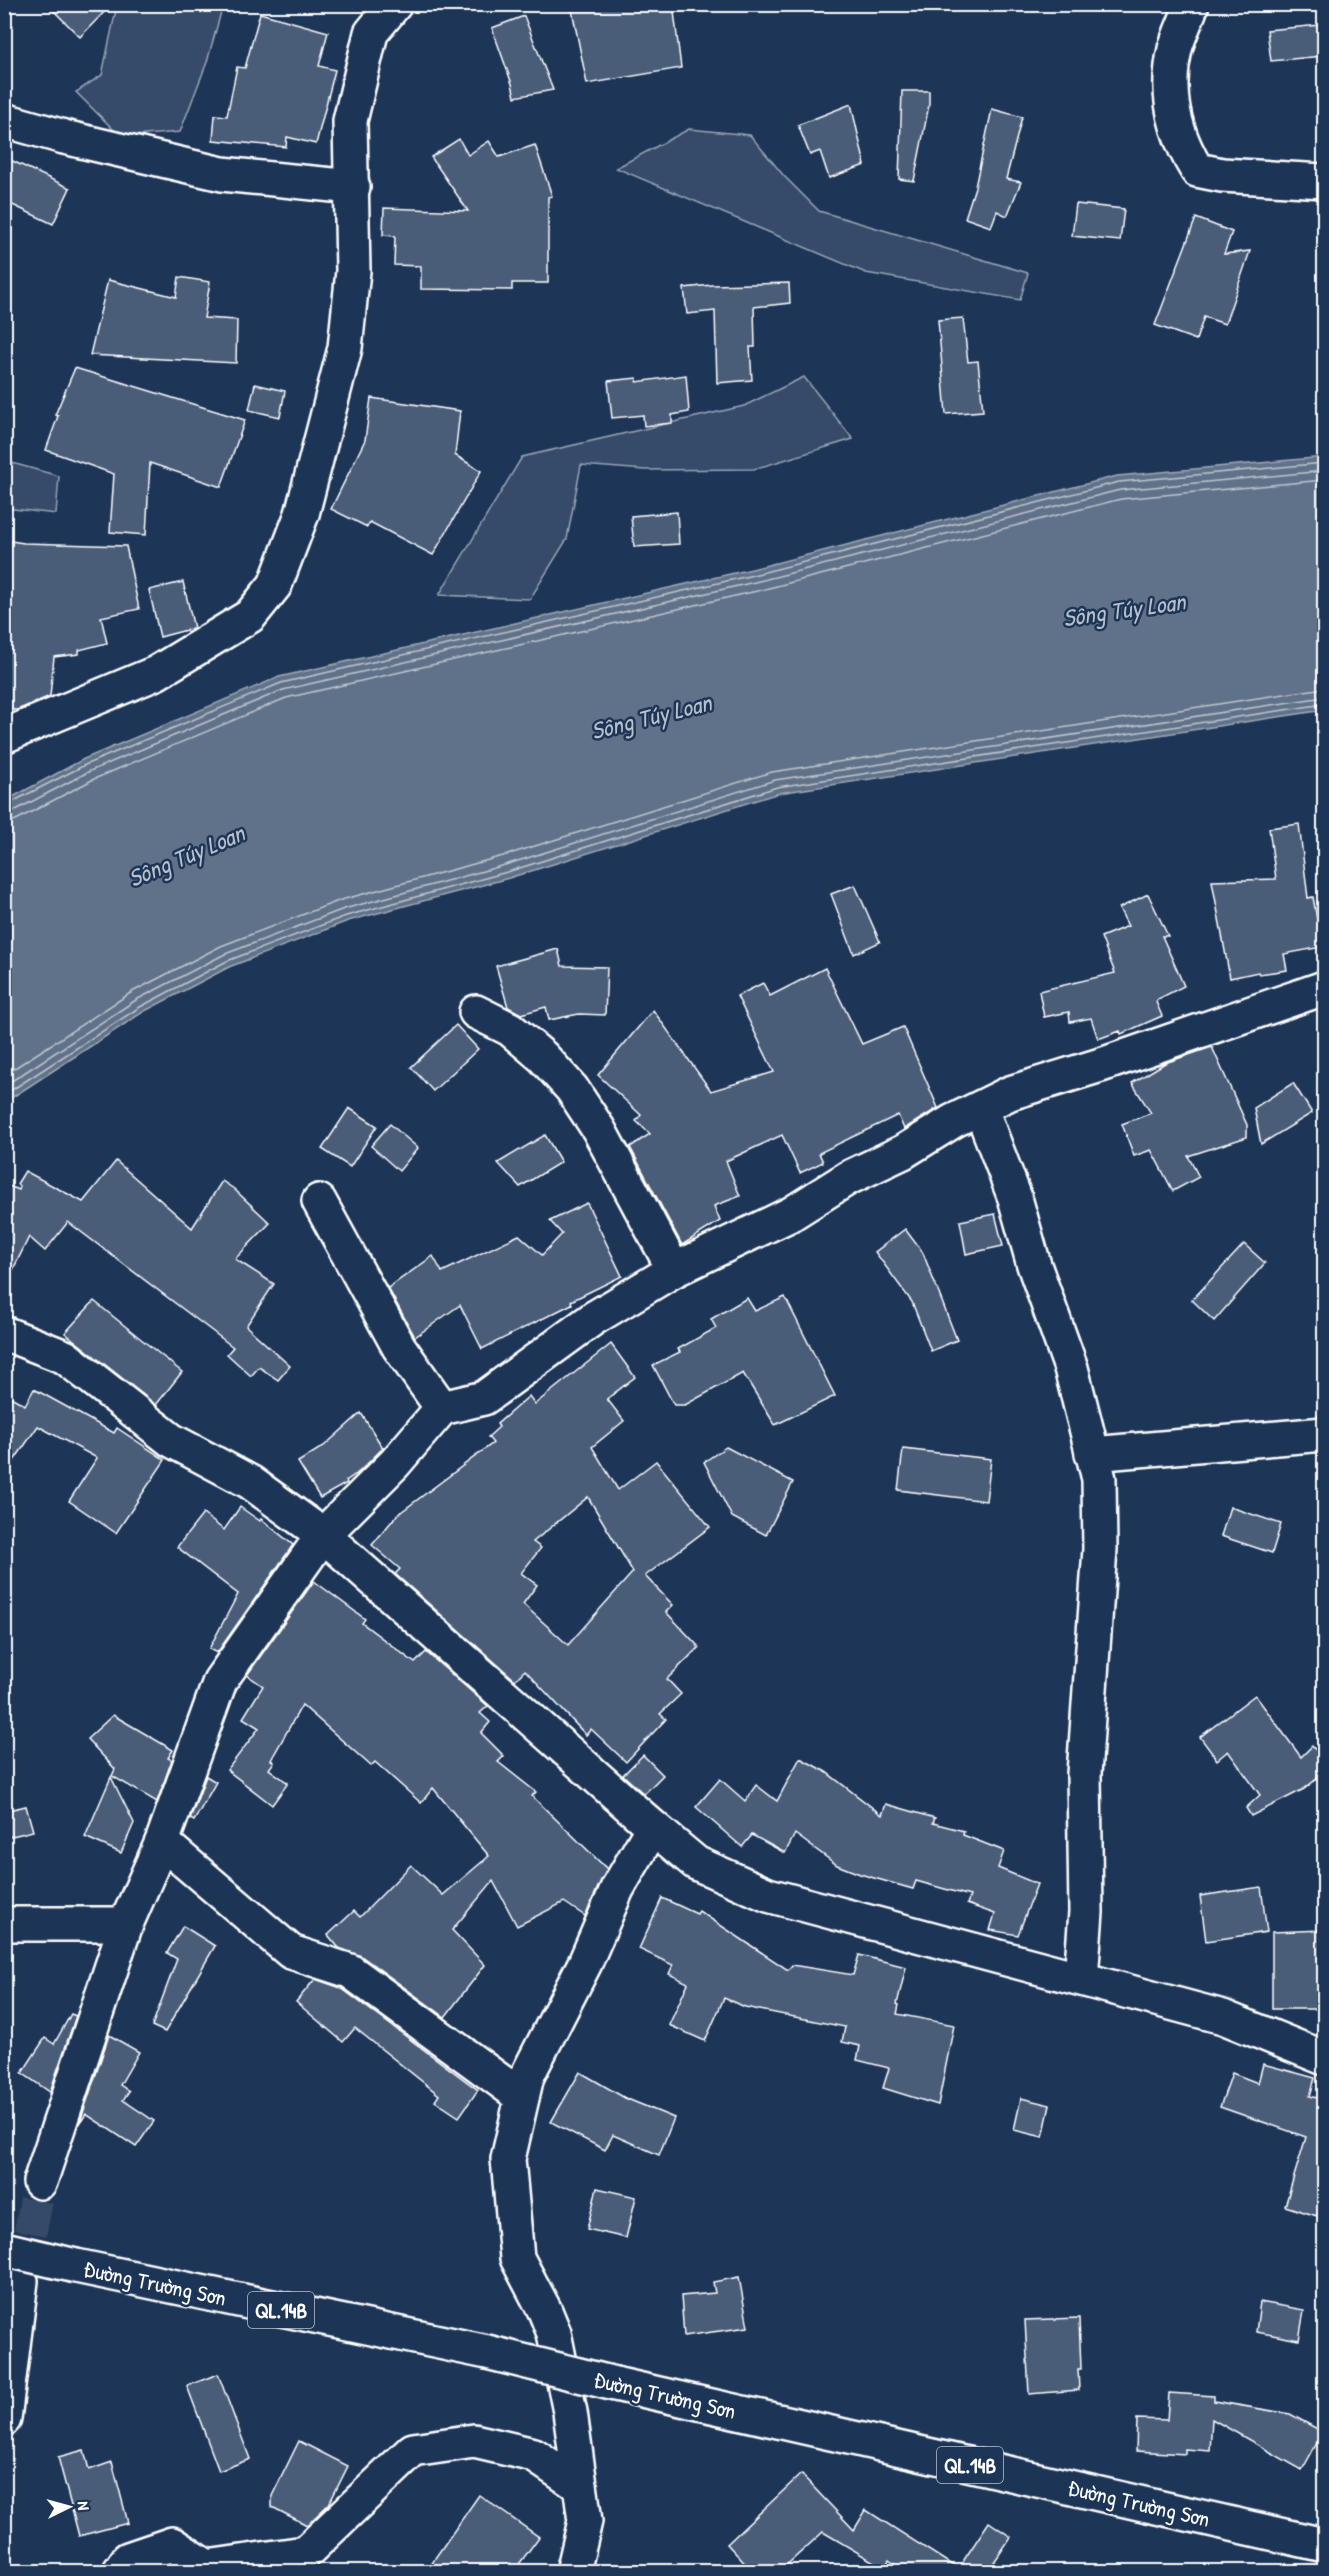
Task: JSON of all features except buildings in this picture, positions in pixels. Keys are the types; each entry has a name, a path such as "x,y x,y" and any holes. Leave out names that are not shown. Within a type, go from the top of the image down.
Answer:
{"main road":[{"path":"4,736 156,673 250,616 275,585 302,513 345,348 353,271 350,121 371,33 394,4"},
{"path":"1192,4 1175,49 1170,103 1183,148 1197,170 1222,175 1324,181"},
{"path":"4,120 64,137 222,174 353,187"},
{"path":"40,2182 126,1924 162,1842 220,1681 323,1535 395,1463 442,1408 484,1398 594,1318 674,1270 791,1214 848,1178 903,1152 953,1121 1010,1093 1104,1064 1324,988"},
{"path":"476,1011 510,1029 543,1057 572,1089 599,1130 674,1270"},
{"path":"981,1109 1015,1198 1034,1265 1071,1368 1099,1479 1100,1549 1084,1774 1086,1912 1081,1978"},
{"path":"319,1201 399,1347 442,1408"},
{"path":"4,1333 65,1357 171,1440 250,1482 323,1535 696,1863 768,1895 1223,2018 1324,2058"},
{"path":"1092,1454 1324,1434"},
{"path":"573,2571 585,2522 570,2412 554,2333 517,2258 508,2159 527,2076 585,1963 618,1889 653,1827"},
{"path":"162,1842 291,1952 350,1971 522,2097"},
{"path":"4,1924 126,1924"},
{"name":"Đường Trường Sơn","path":"4,2249 487,2352 615,2384 1324,2545"},
{"path":"4,2419 21,2281"},
{"path":"119,2571 128,2559 172,2544 207,2567 305,2553 413,2450 474,2441 534,2456 580,2486"}],"shaded area":[{"path":"117,5 223,5 207,62 180,132 121,137 76,92 102,75"},
{"path":"689,129 750,135 784,176 819,211 1028,273 1020,300 866,273 616,168"},
{"path":"804,377 853,439 754,469 645,470 581,465 567,539 530,599 439,595 522,457 744,406"},
{"path":"5,461 59,476 56,514 5,508"}],"water":[{"name":"Sông Túy Loan","path":"1324,457 1324,710 779,793 509,878 348,921 229,967 143,1012 5,1102 5,801 84,759 279,677 752,569 1117,476"}],"tunnel":[{"path":"21,2281 40,2182"}]}
